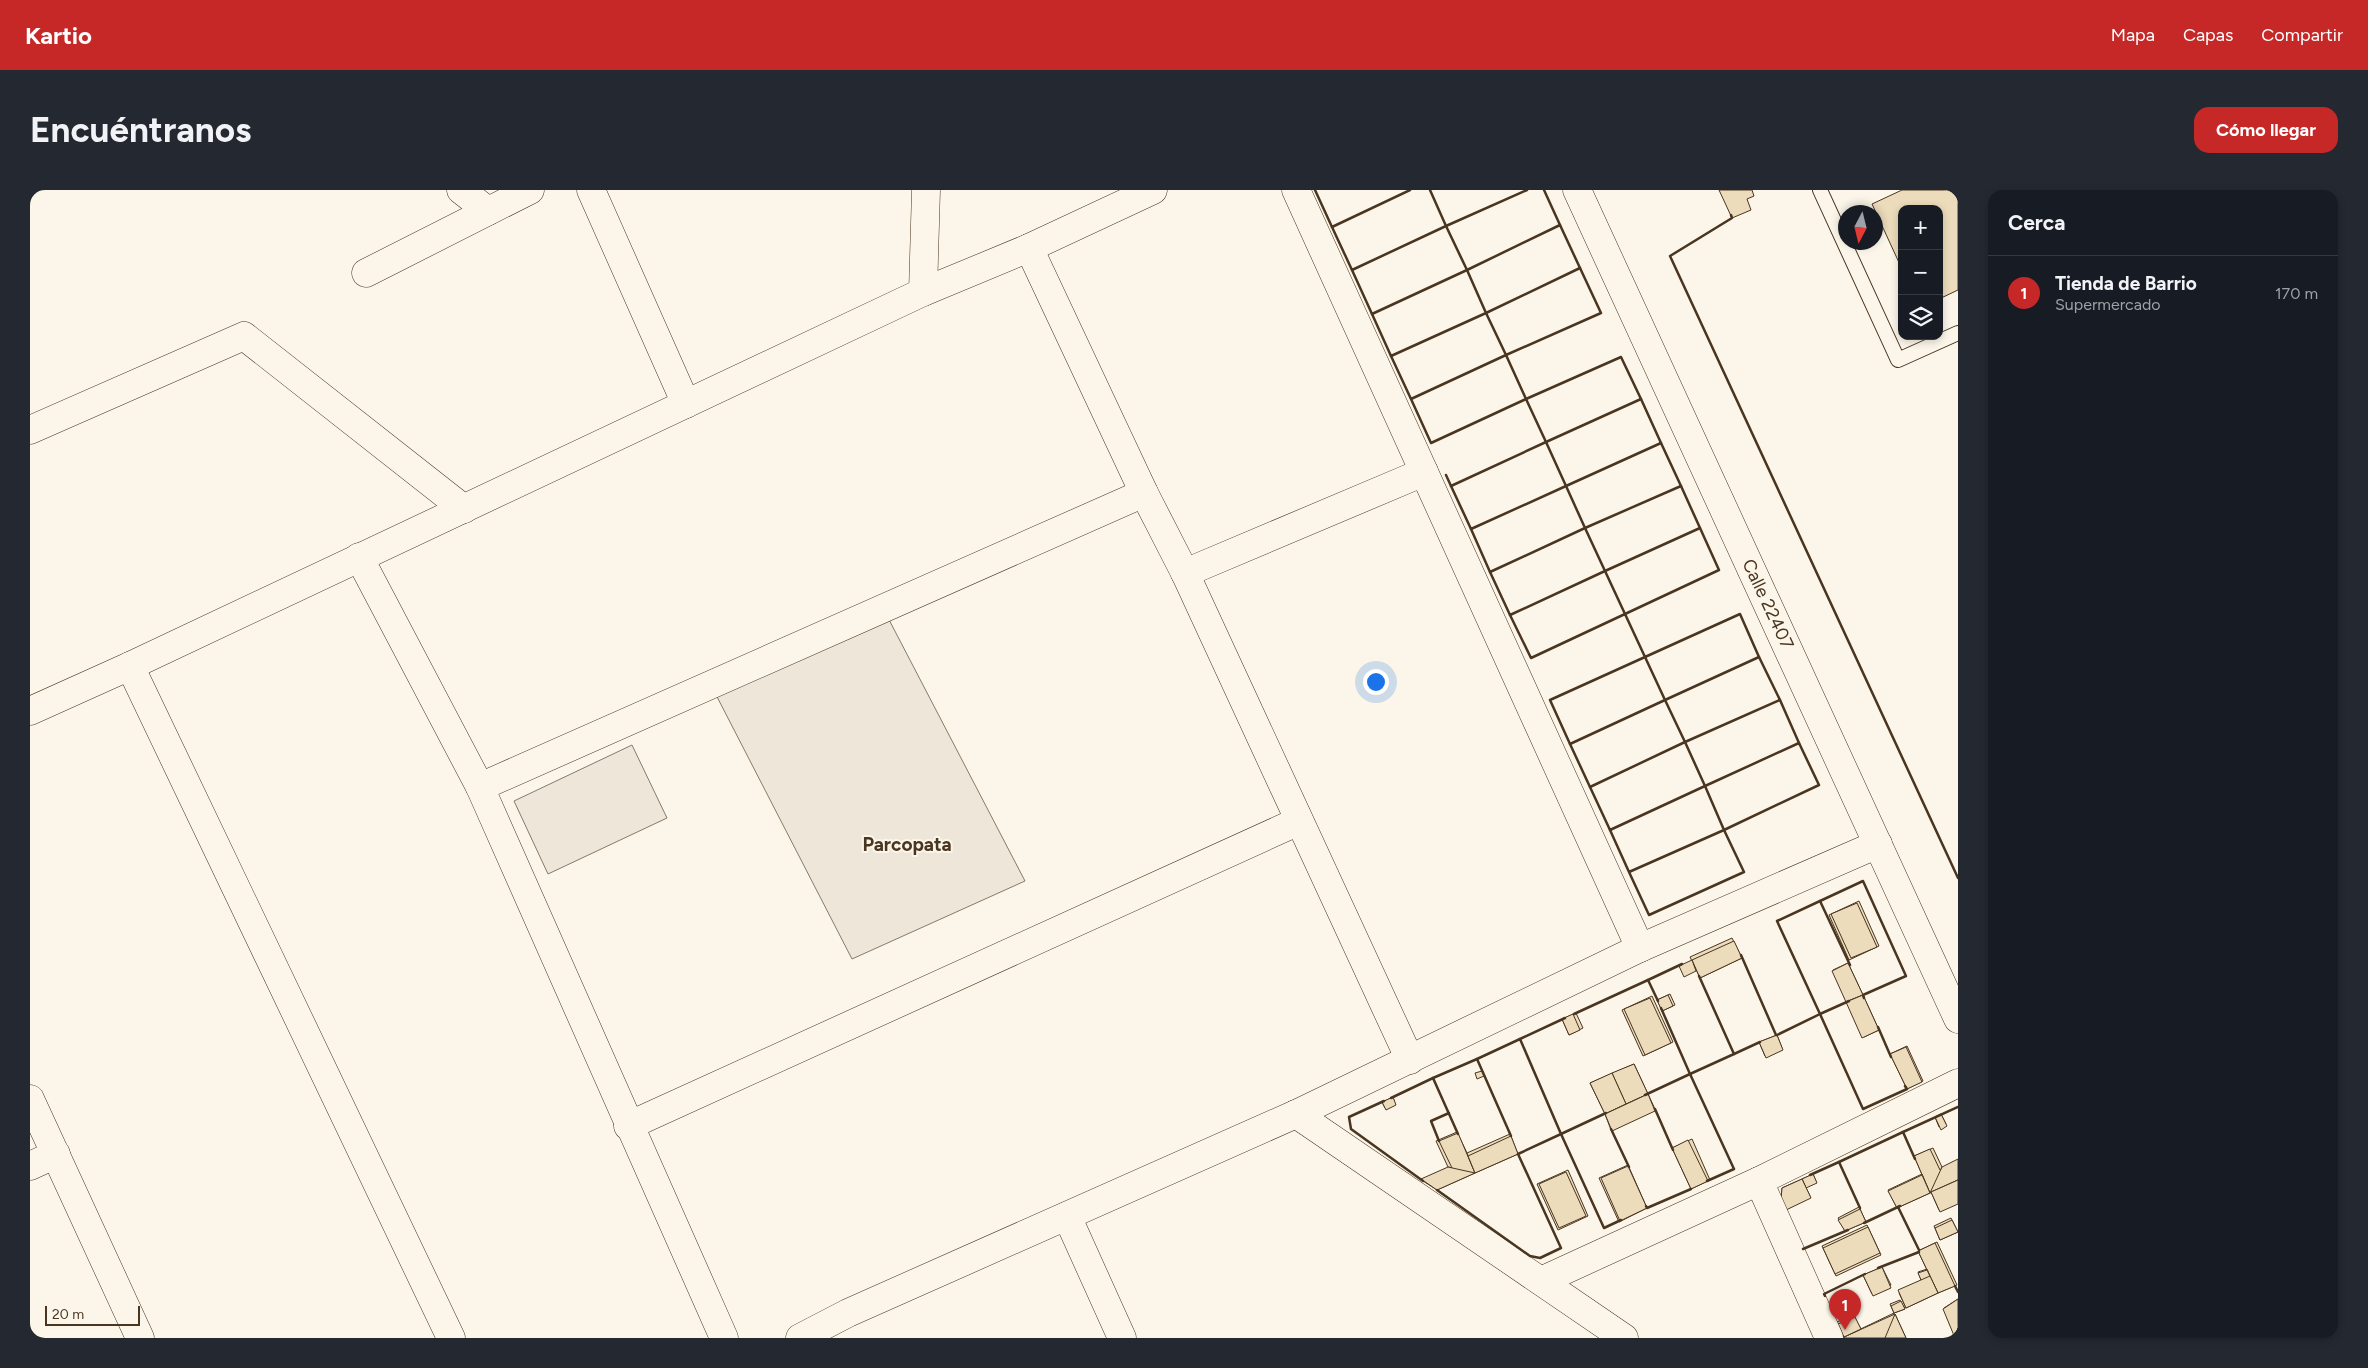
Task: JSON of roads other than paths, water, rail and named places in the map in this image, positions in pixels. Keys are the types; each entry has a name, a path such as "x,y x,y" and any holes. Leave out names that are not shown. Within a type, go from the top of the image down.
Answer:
{"street":[{"path":"461,190 488,211"},
{"path":"366,273 530,190"},
{"path":"591,190 686,404"},
{"path":"923,292 926,190"},
{"path":"30,711 130,666 923,292 1029,248 1153,190"},
{"path":"1296,190 1640,948"},
{"name":"Calle 22407","path":"1577,190 1958,1019"},
{"path":"1029,248 1144,493 1185,573 1410,1060"},
{"path":"30,430 244,336 464,509"},
{"path":"1185,573 1424,472"},
{"path":"480,787 1144,493"},
{"path":"359,557 480,787 628,1126 724,1338"},
{"path":"130,666 451,1338"},
{"path":"628,1126 1298,821"},
{"path":"800,1338 847,1326 1067,1216 1296,1114 1640,948 1878,844"},
{"path":"1540,1281 1759,1181 1958,1083"},
{"path":"30,1099 140,1338"},
{"path":"1296,1114 1624,1338"},
{"path":"30,1166 56,1154"},
{"path":"1759,1181 1830,1338"},
{"path":"1067,1216 1122,1338"}],"lane":[{"path":"1820,190 1898,360 1958,333"}],"place":[{"name":"Tienda de Barrio","path":"1845,1330"}],"district":[{"name":"Parcopata","path":"907,844"}]}
